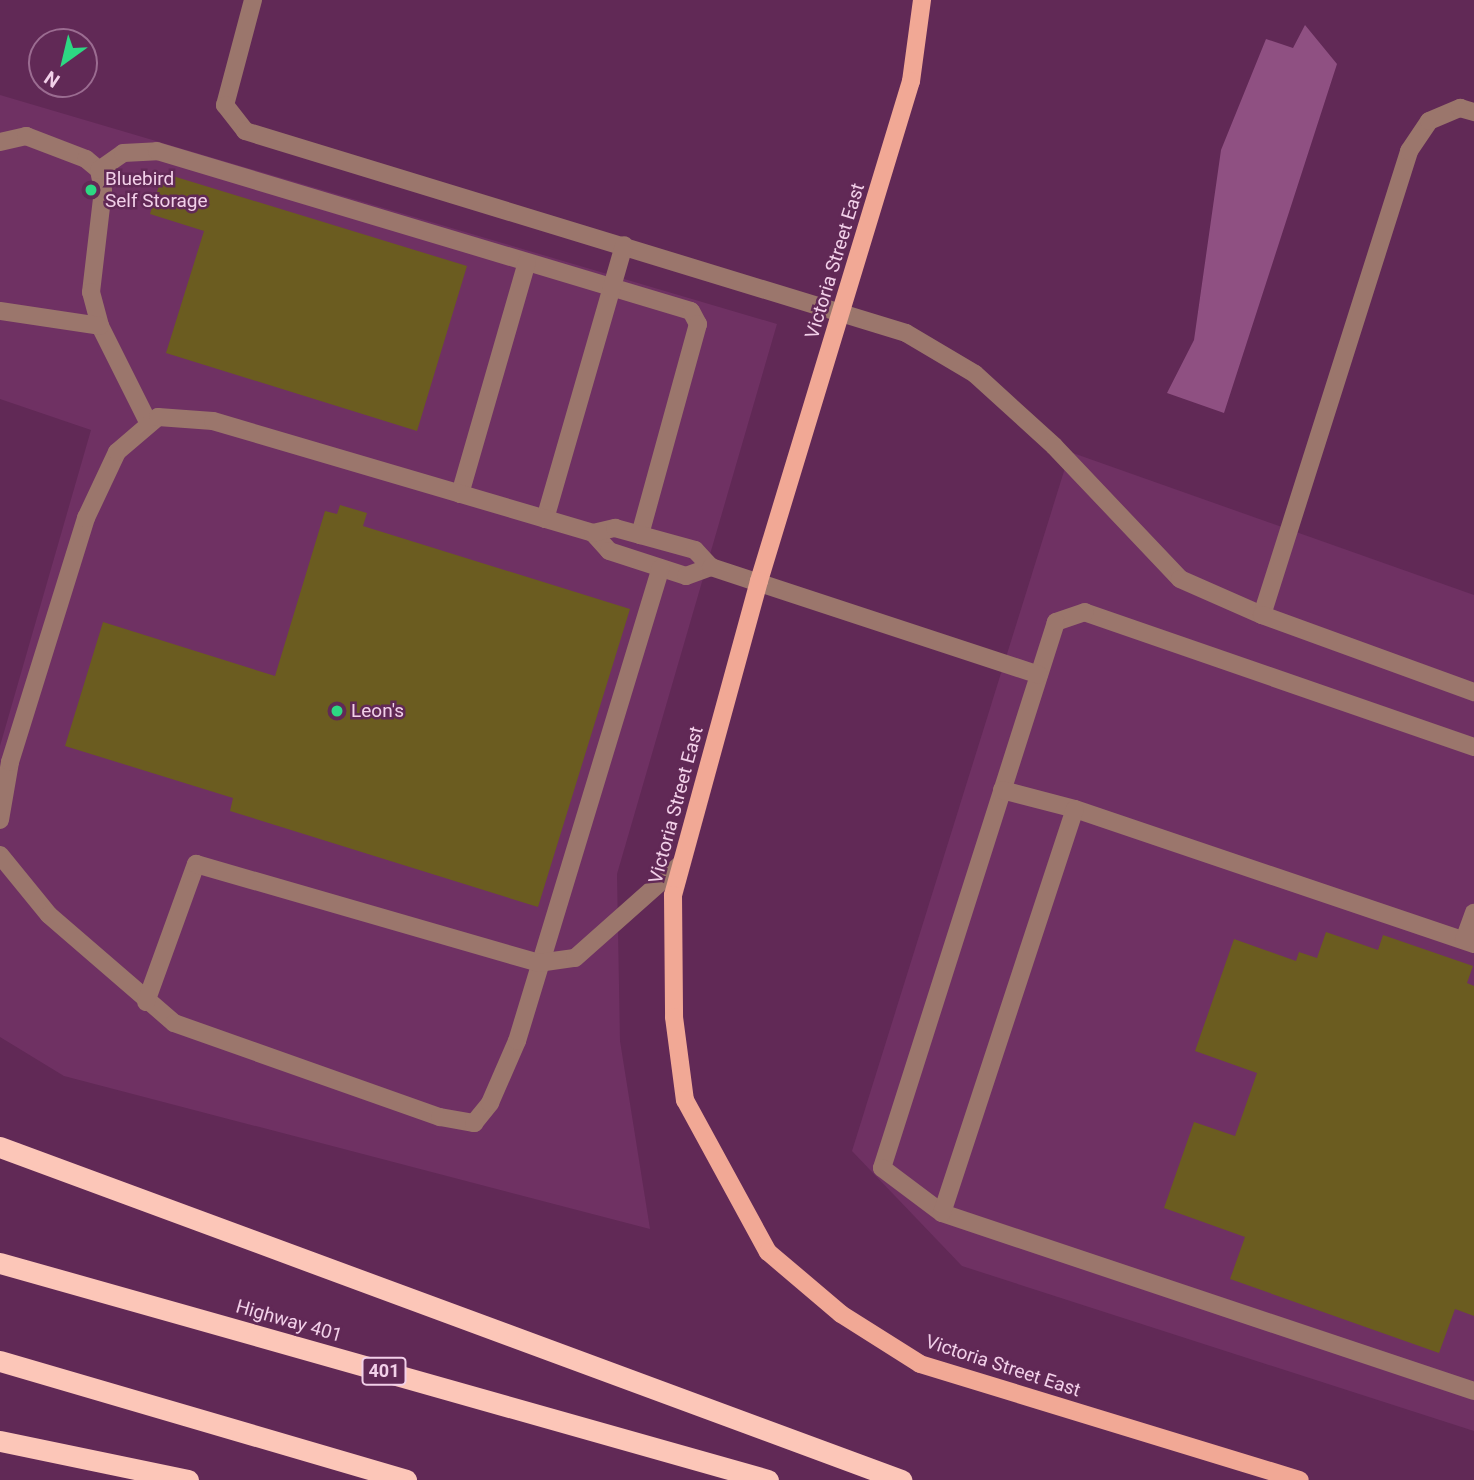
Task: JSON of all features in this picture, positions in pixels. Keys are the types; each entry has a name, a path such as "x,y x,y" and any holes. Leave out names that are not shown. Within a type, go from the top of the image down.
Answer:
{"highway":[{"path":"0,1147 901,1480"},
{"name":"Highway 401","path":"0,1263 768,1480"},
{"path":"0,1361 406,1480"},
{"path":"0,1441 188,1480"}],"main road":[{"name":"Victoria Street East","path":"922,0 911,81 759,581 673,895 674,1017 685,1100 768,1252 841,1314 920,1364 1300,1480"}],"lane":[{"path":"253,0 225,105 245,131 841,310 906,333 975,374 1054,446 1180,579 1262,615 1474,692"},
{"path":"1262,615 1409,151 1429,121 1460,108 1474,111"},
{"path":"0,142 26,136 86,159 99,170 103,190 91,292 100,326 148,422"},
{"path":"99,170 123,153 157,152 691,312 698,324 640,535"},
{"path":"545,519 624,246"},
{"path":"460,494 527,262"},
{"path":"0,311 100,326"},
{"path":"0,820 10,762 86,518 117,452 148,422 182,415 214,421 593,533 615,528 695,550 711,567 1039,675"},
{"path":"593,533 609,551 686,576 711,567"},
{"path":"0,855 49,915 146,1002 198,1036 464,1124 480,1118 499,1083 661,568"},
{"path":"1474,747 1085,612 1056,622 882,1168 942,1213 1474,1391"},
{"path":"1002,790 1075,809 1469,942 1474,913"},
{"path":"942,1213 1075,809"},
{"path":"146,1002 196,864 538,963 575,958 681,864"}],"shaded area":[{"path":"1305,25 1337,64 1224,413 1167,393 1194,340 1221,150 1266,39 1293,48"},
{"path":"0,95 777,324 617,874 620,1041 650,1229 64,1076 0,1037 0,746 91,430 0,399"},
{"path":"1070,452 1474,595 1474,1431 962,1266 852,1151"}],"building":[{"path":"163,173 467,266 417,431 166,353 204,231 150,214"},
{"name":"Leon's","path":"340,505 367,513 363,526 630,609 538,907 230,811 233,798 65,746 103,622 275,676 325,511 337,514"},
{"path":"1326,932 1378,950 1383,935 1473,966 1467,983 1474,986 1474,1316 1455,1309 1439,1353 1230,1279 1245,1237 1164,1208 1194,1122 1235,1136 1257,1073 1195,1051 1234,939 1296,961 1299,952 1317,958"}],"place":[{"name":"Bluebird Self Storage","path":"91,190"},
{"name":"Leon's","path":"337,711"}]}
